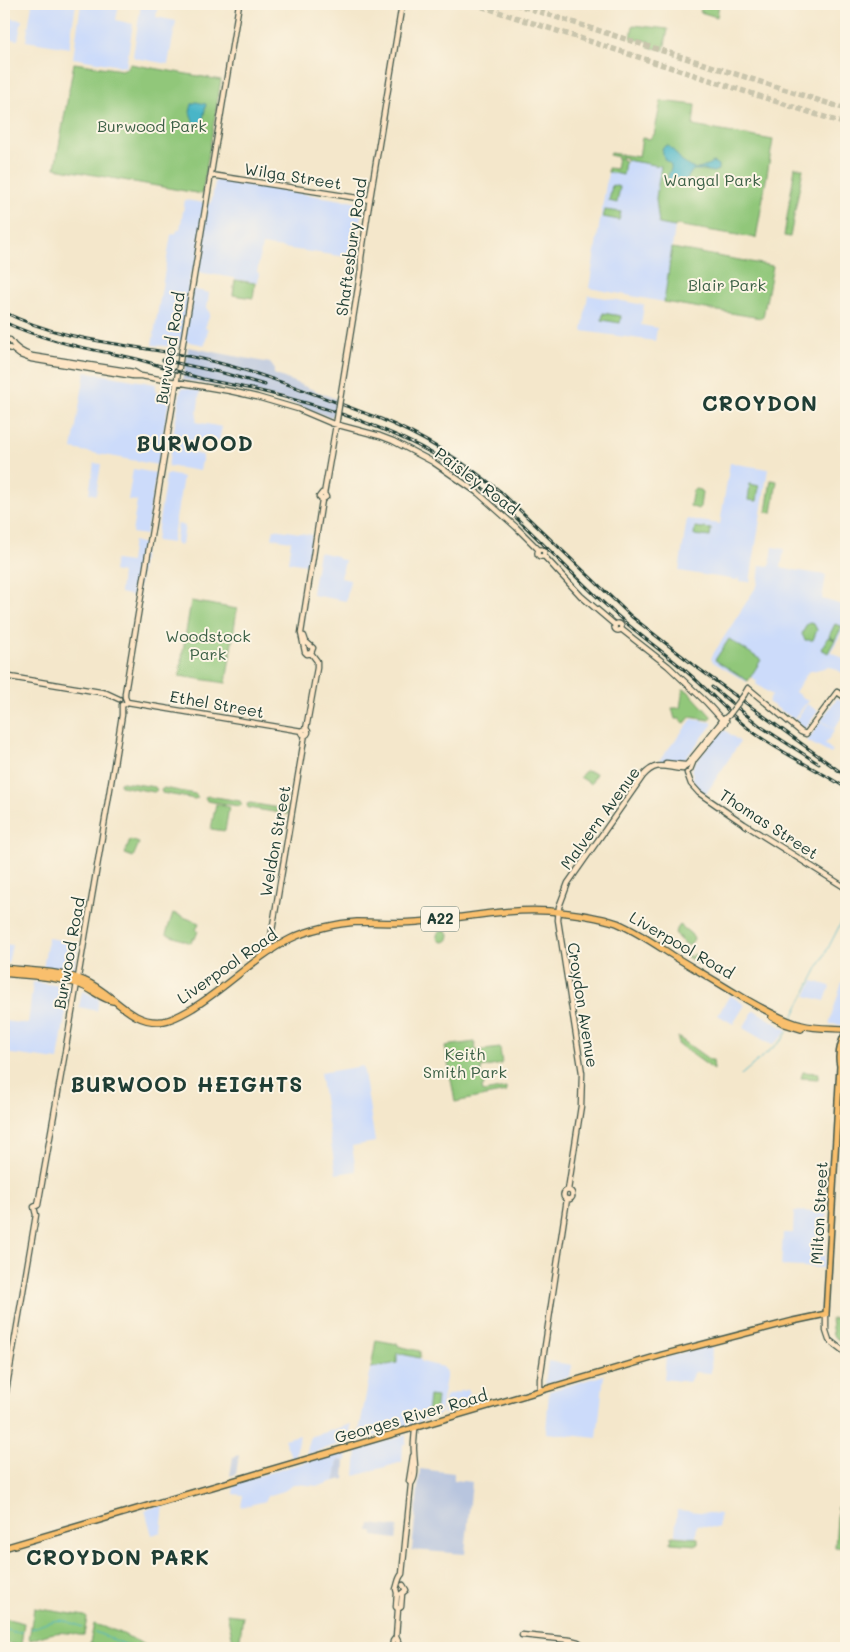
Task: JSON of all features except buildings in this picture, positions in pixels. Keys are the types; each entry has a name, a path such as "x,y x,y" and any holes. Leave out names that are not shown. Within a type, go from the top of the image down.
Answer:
{"highway":[{"name":"Liverpool Road","path":"4,968 95,986 130,1013 144,1020 167,1020 180,1016 210,997 251,964 302,933 352,923 416,922 500,912 558,912 602,919 626,927 757,1006 800,1025 846,1031"},
{"name":"Liverpool Road","path":"4,973 77,981"}],"main road":[{"name":"Burwood Road","path":"126,699 239,4"},
{"name":"Shaftesbury Road","path":"312,653 306,653 307,646 301,629 322,500 319,496 324,494 336,425 362,269 370,200 402,4"},
{"name":"Wilga Street","path":"211,175 370,200"},
{"path":"4,339 10,340 11,346 4,346"},
{"name":"Paisley Road","path":"11,346 32,356 134,372 141,376 258,397 298,409 336,425 393,441 433,462 478,493 539,550 543,551 544,556 581,596 616,625 620,625 621,629 668,666 725,720"},
{"name":"Weldon Street","path":"271,951 270,942 304,731 317,670 316,661 312,653"},
{"path":"4,676 100,692 119,699 121,697 126,699 126,704 122,705 119,703 119,699"},
{"path":"686,769 748,688 801,732 806,734 836,692 846,698"},
{"name":"Ethel Street","path":"126,699 304,731"},
{"name":"Burwood Road","path":"6,1381 36,1212 41,1209 38,1205 111,787 122,705"},
{"name":"Malvern Avenue","path":"558,912 568,883 643,776 652,768 660,765 686,769"},
{"name":"Thomas Street","path":"686,769 692,786 699,793 744,824 846,888"},
{"name":"Croydon Avenue","path":"540,1391 540,1379 567,1199 572,1196 572,1192 568,1190 581,1106 582,1073 561,946 558,912"},
{"name":"Milton Street","path":"840,1066 838,1060 846,1031"},
{"name":"Milton Street","path":"846,1046 840,1066 826,1314 826,1331 829,1340 846,1352"},
{"path":"837,1117 846,1117"},
{"name":"Georges River Road","path":"4,1548 668,1353 826,1314"},
{"path":"4,1403 6,1381"},
{"path":"400,1593 406,1590 401,1585 400,1577 402,1574 411,1484 415,1467 415,1427"},
{"path":"397,1648 398,1641 396,1636 400,1593 396,1588 401,1585"},
{"path":"522,1635 570,1640 587,1648"},
{"path":"392,1648 393,1640 396,1636"}],"shaded area":[{"path":"32,4 76,4 69,48 26,41"},
{"path":"81,4 119,4 116,20 133,24 126,67 73,58"},
{"path":"141,4 158,4 156,17 176,21 168,64 135,58 133,56"},
{"path":"4,17 22,20 18,40 4,38"},
{"path":"626,160 661,166 656,198 659,224 675,227 664,302 589,288 608,172 623,175"},
{"path":"217,180 361,203 363,205 356,256 354,258 262,245 257,272 259,273 258,283 191,271 188,288 209,293 207,308 210,314 205,328 208,329 205,345 180,340 178,347 152,345 171,235 180,229 185,200 211,204"},
{"path":"588,295 644,305 641,325 657,328 655,341 582,331"},
{"path":"188,347 270,363 274,368 274,374 336,399 333,416 329,417 295,404 246,390 183,380"},
{"path":"85,373 156,384 155,392 170,394 158,465 72,449"},
{"path":"181,389 200,391 196,422 222,427 219,441 193,438 191,453 203,455 200,471 168,466"},
{"path":"94,463 101,464 96,495 89,493"},
{"path":"730,463 768,469 750,582 739,581 739,578 737,580 679,571 687,519 720,524"},
{"path":"133,469 156,473 146,535 132,533 137,501 128,500"},
{"path":"168,474 183,477 172,543 156,541 166,476"},
{"path":"178,524 185,526 182,545 175,544"},
{"path":"274,529 312,535 307,565 288,562 291,541 272,538"},
{"path":"133,541 145,544 137,597 120,593 122,573 113,571 115,560 130,562"},
{"path":"773,547 784,549 781,568 826,575 822,599 846,606 846,624 831,652 846,660 846,671 844,674 828,667 808,672 795,692 808,701 794,719 768,702 772,695 756,684 757,681 751,677 747,682 711,659 758,584 760,565 770,566"},
{"path":"319,552 345,560 341,578 350,580 346,601 313,595"},
{"path":"837,698 846,703 846,711 834,729 821,720"},
{"path":"807,704 818,711 805,729 795,721"},
{"path":"692,719 712,722 712,725 682,763 658,762"},
{"path":"821,721 835,730 825,744 833,751 831,754 807,741"},
{"path":"725,730 740,742 706,794 698,788 693,780 692,771 694,764"},
{"path":"48,938 79,943 73,972 43,969"},
{"path":"4,944 12,945 8,964 4,964"},
{"path":"813,981 830,986 825,1001 806,996"},
{"path":"33,982 70,987 58,1060 4,1053 4,1021 28,1024"},
{"path":"842,982 846,984 846,1022 842,1025 829,1024"},
{"path":"83,991 99,999 97,1011 79,1007"},
{"path":"730,995 745,1005 733,1024 718,1015"},
{"path":"754,1010 787,1030 772,1045 743,1028"},
{"path":"363,1066 375,1142 352,1146 356,1171 336,1174 320,1073"},
{"path":"794,1211 825,1212 827,1214 824,1268 781,1266 783,1233 793,1233"},
{"path":"712,1345 711,1373 695,1372 689,1382 664,1379 666,1357"},
{"path":"397,1353 419,1357 422,1362 443,1367 447,1372 440,1413 437,1416 361,1440 358,1437 371,1368 397,1363"},
{"path":"548,1361 572,1365 570,1376 545,1384"},
{"path":"604,1375 597,1438 546,1433 549,1391"},
{"path":"469,1389 466,1407 443,1414 445,1396"},
{"path":"351,1424 349,1441 308,1454 310,1437"},
{"path":"300,1435 295,1458 292,1459 284,1439"},
{"path":"406,1435 406,1444 403,1444 402,1462 355,1476 357,1450"},
{"path":"348,1450 347,1461 338,1460 335,1481 319,1486 295,1484 284,1491 267,1496 266,1501 241,1507 243,1495 233,1494 234,1483"},
{"path":"239,1455 236,1474 230,1476 233,1457"},
{"path":"338,1460 345,1461 344,1479 335,1481"},
{"path":"420,1469 454,1473 454,1480 472,1482 465,1554 412,1550"},
{"path":"164,1504 161,1532 152,1535 145,1510"},
{"path":"677,1510 720,1514 718,1528 697,1525 696,1537 675,1535"},
{"path":"370,1524 398,1527 396,1539 373,1536 373,1532 369,1532"}],"green space":[{"path":"703,4 719,4 717,17 700,12"},
{"path":"633,25 668,29 664,50 648,47 649,41 631,39"},
{"name":"Burwood Park","path":"74,63 122,70 130,64 221,80 202,194 55,168"},
{"name":"Wangal Park","path":"661,101 695,105 693,126 773,140 756,238 659,224 656,198 661,166 626,160 626,158 621,157 625,161 623,175 608,172 608,168 616,169 618,157 609,155 610,153 639,157 642,138 649,139 654,135"},
{"path":"795,167 803,169 790,237 784,236"},
{"path":"612,185 620,187 617,203 609,201"},
{"path":"605,210 621,212 619,220 603,217"},
{"name":"Blair Park","path":"672,248 773,266 763,317 664,302"},
{"path":"235,280 255,283 253,298 233,295"},
{"path":"603,313 621,316 620,323 602,320"},
{"path":"771,480 777,481 772,513 766,512"},
{"path":"750,484 759,486 757,501 748,500"},
{"path":"693,490 702,492 698,509 690,506"},
{"path":"695,527 711,529 710,537 694,535"},
{"name":"Woodstock Park","path":"191,601 237,609 226,683 179,676"},
{"path":"807,624 814,624 817,630 813,640 805,640 802,634"},
{"path":"835,624 842,627 835,640 829,636"},
{"path":"828,637 835,640 828,653 821,649"},
{"path":"729,639 761,660 748,681 715,660"},
{"path":"683,689 688,691 711,716 710,720 690,717 685,723 681,719 675,719 672,708 680,708"},
{"path":"585,771 596,773 591,784 580,777"},
{"path":"120,783 155,787 157,790 154,792 121,786"},
{"path":"164,788 195,794 198,797 195,799 162,793 161,790"},
{"path":"205,797 240,801 242,805 207,801"},
{"path":"216,804 229,807 225,831 211,829"},
{"path":"247,804 289,810 288,814 248,808"},
{"path":"130,840 139,843 133,857 125,854"},
{"path":"173,913 199,923 195,939 193,938 191,943 166,934"},
{"path":"680,925 694,939 689,946 679,939 680,937 678,938 675,932"},
{"path":"441,930 445,930 449,936 445,942 441,942 437,938 437,934"},
{"path":"682,951 692,957 694,954 708,964 705,968 681,953"},
{"path":"678,1037 710,1060 713,1060 714,1070 678,1044"},
{"name":"Keith Smith Park","path":"475,1042 476,1051 500,1048 502,1064 481,1068 483,1092 506,1088 506,1092 455,1102 445,1046"},
{"path":"803,1072 818,1073 818,1079 801,1078"},
{"path":"831,1319 846,1319 846,1338 842,1342 833,1336"},
{"path":"376,1340 420,1351 420,1358 397,1353 397,1363 371,1368"},
{"path":"429,1396 437,1397 435,1413 427,1412"},
{"path":"838,1506 846,1506 846,1553 843,1548 835,1547"},
{"path":"672,1536 698,1538 698,1545 671,1543"},
{"path":"34,1608 85,1616 87,1618 84,1635 58,1633 29,1639"},
{"path":"227,1614 243,1616 240,1638 234,1645"},
{"path":"4,1618 24,1623 21,1645 4,1642"},
{"path":"94,1624 119,1632 151,1648 99,1648 90,1643"}],"water":[{"path":"196,102 206,104 202,125 194,124 190,112 192,104"},
{"path":"667,145 691,168 702,168 713,162 718,165 718,170 713,172 693,170 684,184 674,185 668,179 671,166 664,159 662,148"}],"waterway":[{"path":"792,1019 846,913"},
{"path":"741,1075 783,1039 787,1032"},
{"path":"31,1629 56,1620 67,1621 82,1627"},
{"path":"4,1629 22,1632"},
{"path":"95,1632 134,1648"}],"tunnel":[{"path":"474,4 846,124"},
{"path":"515,4 846,109"}],"railway":[{"path":"4,312 27,322 76,337 225,364 292,386 381,419 429,442 473,470 501,492 632,617 695,666 846,776"},
{"path":"4,322 52,340 137,359 203,379 326,409 372,425 437,456 461,471 505,507 586,587 636,632 687,672 748,728 779,749 846,788"},
{"path":"163,360 223,373 265,385"},
{"path":"712,687 760,726 819,764"}],"district":[{"name":"CROYDON","path":"760,404"},
{"name":"BURWOOD","path":"195,444"},
{"name":"BURWOOD HEIGHTS","path":"187,1085"},
{"name":"CROYDON PARK","path":"118,1558"}]}
